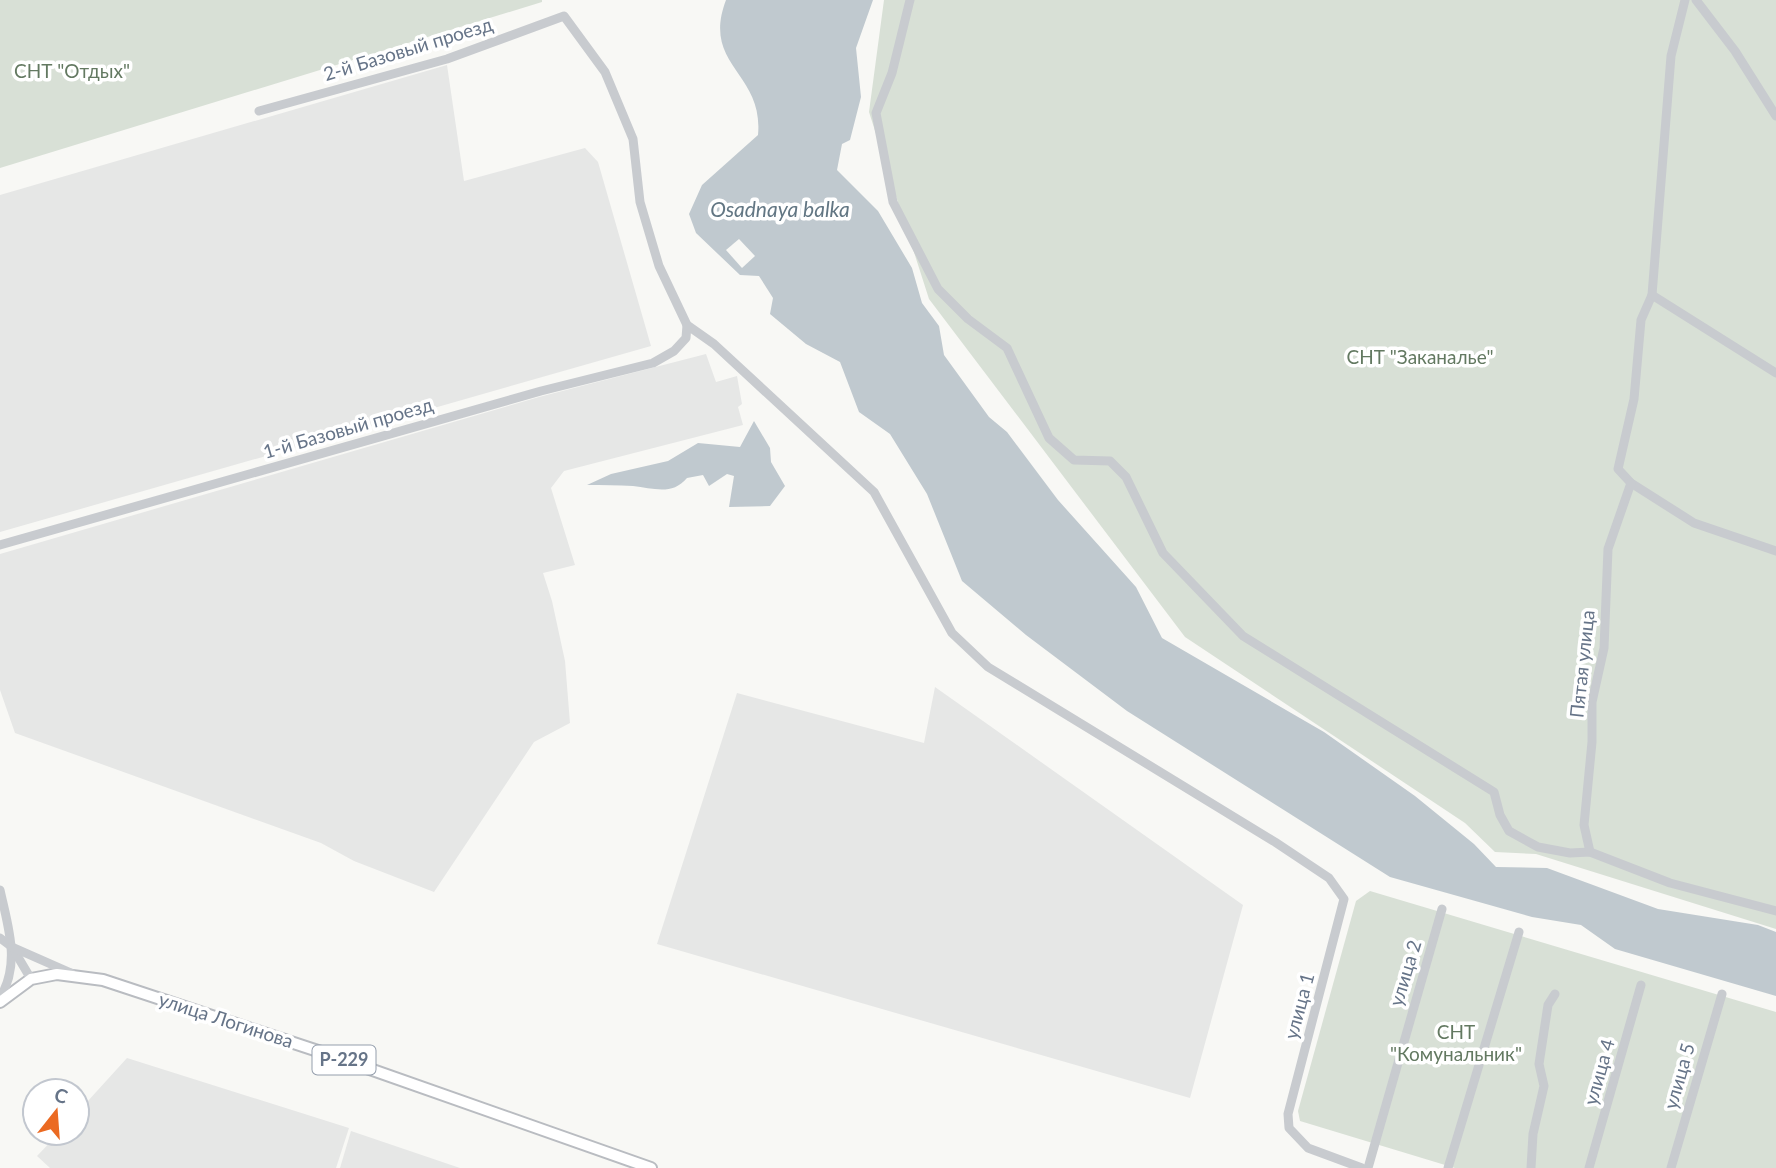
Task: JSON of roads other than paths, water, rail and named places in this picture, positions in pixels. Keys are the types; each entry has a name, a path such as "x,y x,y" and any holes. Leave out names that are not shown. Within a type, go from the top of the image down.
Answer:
{"main road":[{"name":"улица Логинова","path":"0,1000 31,979 57,974 103,980 320,1052 651,1168"}],"street":[{"path":"910,0 892,73 876,113 893,202 937,289 968,319 1007,348 1049,438 1074,460 1110,461 1126,477 1163,553 1243,636 1494,792 1500,815 1509,831 1538,847 1570,853 1590,852 1671,883 1776,911"},
{"path":"1685,0 1671,56 1652,295 1642,320 1634,399 1618,469 1631,483 1694,523 1776,551"},
{"path":"1696,0 1735,51 1776,116"},
{"name":"2-й Базовый проезд","path":"259,111 447,59 564,16 605,72 633,139 640,202 659,266 687,325"},
{"path":"1652,295 1776,373"},
{"name":"1-й Базовый проезд","path":"0,545 549,388 653,363 674,351 686,338 687,325"},
{"name":"улица 1","path":"687,325 714,344 874,492 952,633 977,658 1329,878 1344,899 1344,908 1288,1114 1289,1128 1308,1148 1362,1168"},
{"name":"Пятая улица","path":"1590,852 1584,825 1592,742 1592,702 1604,648 1608,549 1631,483"},
{"path":"0,890 12,947 9,983 0,1000"},
{"name":"улица 2","path":"1368,1168 1442,909"},
{"path":"1448,1168 1519,932"},
{"path":"0,938 12,947 77,975"},
{"path":"12,947 31,979"},
{"name":"улица 4","path":"1588,1168 1641,985"},
{"path":"1531,1168 1533,1134 1543,1094 1539,1064 1548,1005 1555,994"},
{"name":"улица 5","path":"1671,1168 1722,994"}],"water":[{"name":"Osadnaya balka","path":"726,0 873,0 856,48 861,97 850,140 842,144 837,170 878,211 912,268 922,303 939,326 944,355 989,417 1007,432 1058,500 1136,587 1162,638 1324,732 1415,796 1474,844 1496,867 1547,868 1658,909 1758,925 1776,932 1776,996 1615,949 1581,925 1532,917 1390,877 1127,711 1026,635 962,581 927,494 890,434 859,412 840,362 806,344 770,314 773,298 759,276 740,275 696,233 689,214 702,185 758,135 757,114 752,97 721,40 720,22"},
{"path":"754,421 770,448 771,462 785,486 770,506 729,507 734,476 727,474 709,486 703,475 687,478 669,489 587,485 611,474 668,461 698,443 740,447"}],"park label":[{"name":"СНТ \"Отдых\"","path":"72,71"},
{"name":"СНТ \"Заканалье\"","path":"1420,357"},
{"name":"СНТ \"Комунальник\"","path":"1456,1043"}]}
